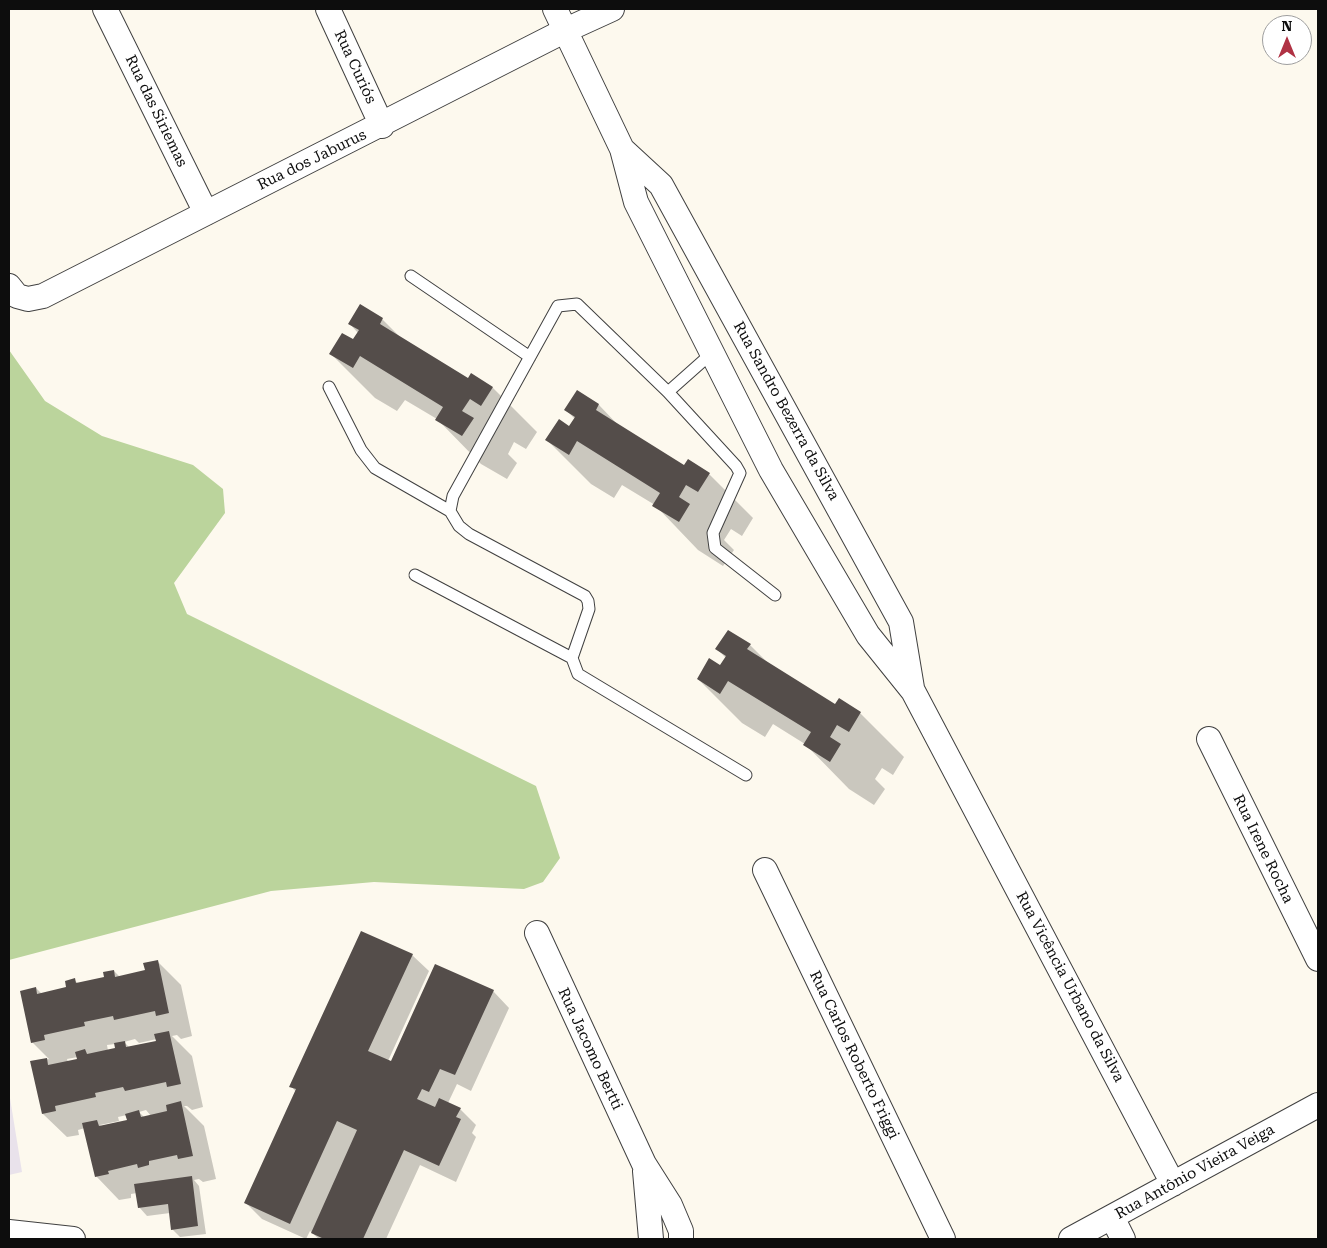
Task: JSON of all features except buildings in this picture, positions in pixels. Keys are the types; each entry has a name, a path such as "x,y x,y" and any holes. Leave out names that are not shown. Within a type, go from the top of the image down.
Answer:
{"street":[{"name":"Rua das Siriemas","path":"106,9 206,213"},
{"name":"Rua Curiós","path":"328,9 382,126"},
{"name":"Rua Sandro Bezerra da Silva","path":"555,9 622,149 636,202 772,470 868,635 913,691 967,790"},
{"name":"Rua dos Jaburus","path":"10,289 17,296 28,298 43,296 382,126 566,30 612,9"},
{"name":"Rua Sandro Bezerra da Silva","path":"622,149 661,185 901,622 913,691"},
{"path":"680,289 687,274 698,271 711,275"},
{"path":"818,549 832,552 848,541 852,531"},
{"name":"Rua Irene Rocha","path":"1209,739 1318,959"},
{"name":"Rua Vicência Urbano da Silva","path":"967,790 1173,1184"},
{"name":"Rua Carlos Roberto Friggi","path":"765,870 943,1239"},
{"name":"Rua Jacomo Bertti","path":"537,933 644,1164 670,1205 681,1231 681,1239"},
{"name":"Rua Antônio Vieira Veiga","path":"1071,1239 1318,1105"},
{"name":"Rua Jacomo Bertti","path":"644,1164 651,1239"},
{"path":"1112,1217 1123,1239"},
{"path":"9,1232 73,1239"}],"lane":[{"path":"412,276 530,357"},
{"path":"450,511 453,496 558,306 577,304 668,392 732,460 740,473 713,533 715,548 775,595"},
{"path":"668,392 712,352"},
{"path":"329,388 360,450 375,468 450,511 459,526 469,534 585,596 589,609 572,658 578,674 746,775"},
{"path":"415,575 572,658"}],"shaded area":[{"path":"9,1092 22,1172 9,1175"}],"green space":[{"path":"9,350 45,401 102,436 193,465 223,489 225,513 174,583 187,614 536,786 560,858 543,882 524,889 374,882 271,891 9,960"}]}
